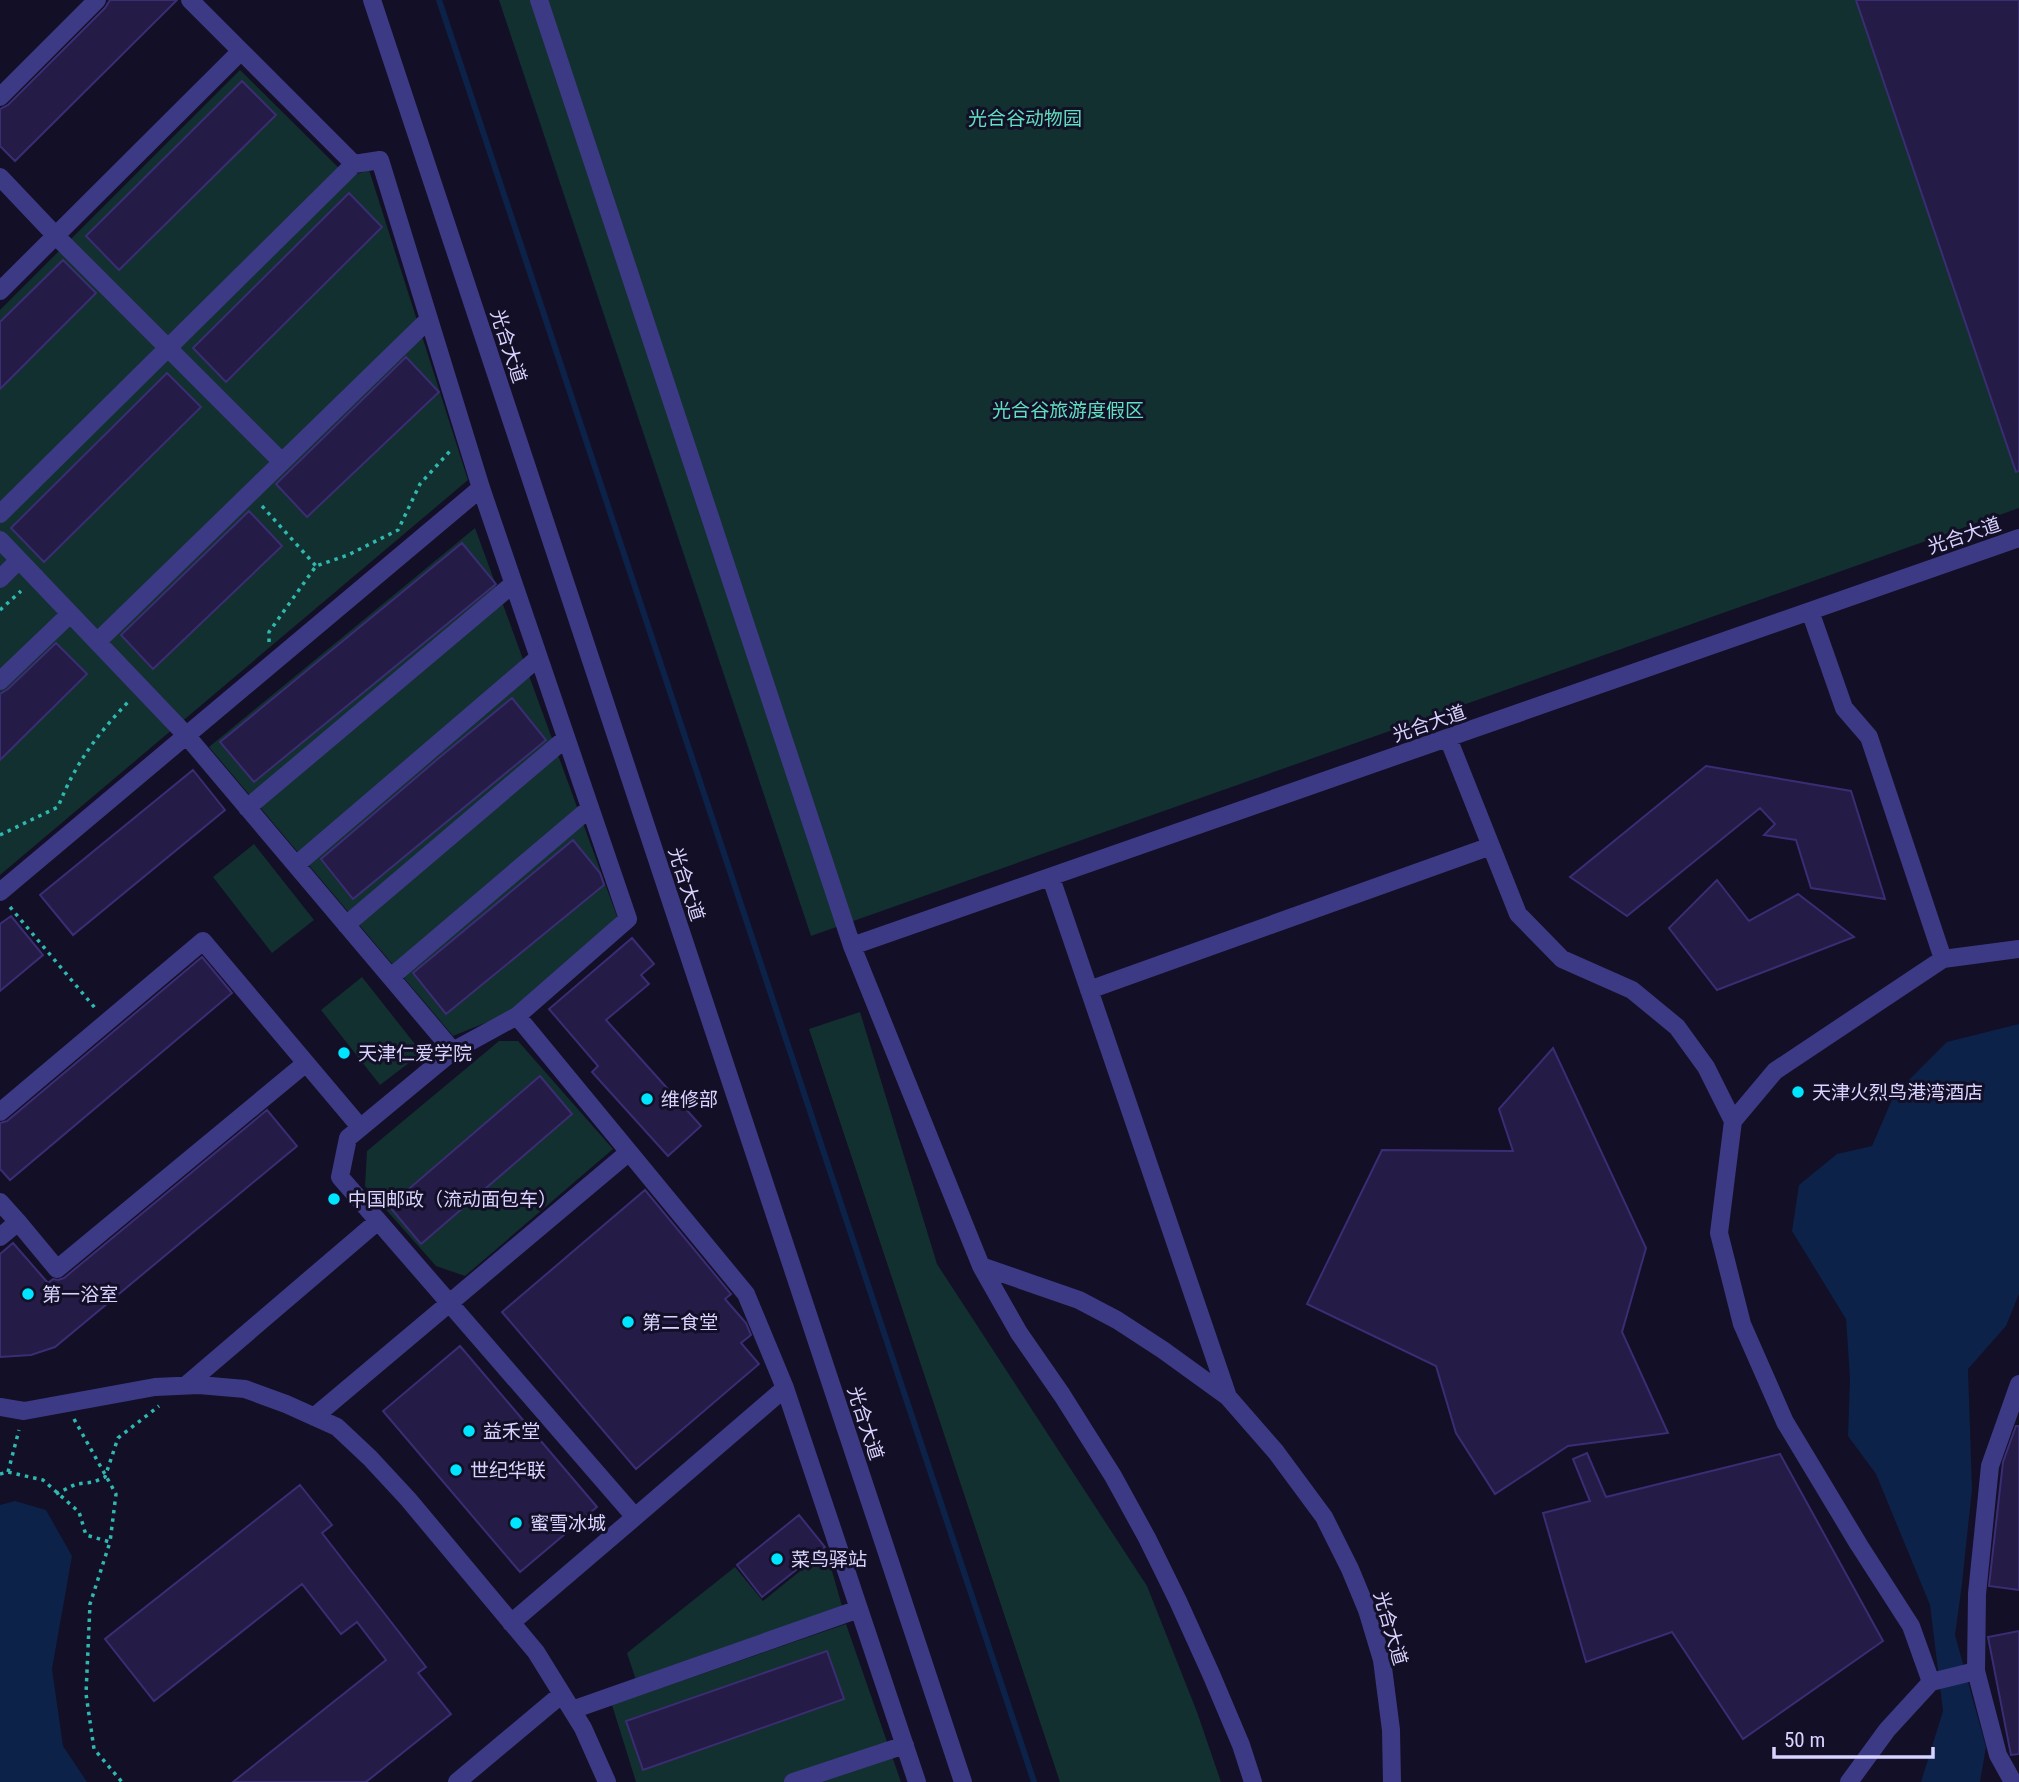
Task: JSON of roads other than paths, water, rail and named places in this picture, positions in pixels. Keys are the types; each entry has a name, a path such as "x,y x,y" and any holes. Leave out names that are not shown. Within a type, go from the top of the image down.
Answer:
{"street":[{"path":"0,97 97,0"},
{"path":"190,0 354,164"},
{"name":"光合大道","path":"372,0 963,1782"},
{"path":"539,0 852,946 981,1266 1019,1333 1113,1476 1147,1538 1211,1674 1241,1745 1253,1782"},
{"path":"0,291 241,51"},
{"path":"0,514 354,164 380,160 464,436 628,919 517,1016 453,1051 360,1127 348,1138 340,1177 635,1517"},
{"path":"0,177 282,462"},
{"path":"97,642 429,319"},
{"path":"4,899 186,735 481,488"},
{"name":"光合大道","path":"852,946 2019,538"},
{"path":"0,540 186,735 453,1051"},
{"path":"0,579 19,560"},
{"path":"247,807 513,584"},
{"path":"1810,611 1844,708 1869,737 1942,959"},
{"path":"0,681 70,614"},
{"path":"296,865 538,658"},
{"path":"346,925 566,738"},
{"path":"1448,738 1518,914 1562,959 1632,990 1677,1027 1706,1067 1733,1121"},
{"path":"391,977 590,808"},
{"path":"1089,990 1491,846"},
{"path":"1051,878 1228,1397"},
{"path":"0,1112 203,941 360,1127"},
{"path":"1931,1682 1912,1626 1859,1545 1785,1422 1742,1324 1718,1233 1733,1121 1774,1071 1942,959 2019,948"},
{"path":"517,1016 746,1294 785,1388 917,1782"},
{"path":"0,1202 57,1269 306,1063"},
{"path":"314,1417 629,1152"},
{"path":"185,1386 378,1221"},
{"path":"0,1237 18,1222"},
{"name":"光合大道","path":"981,1266 1079,1300 1117,1320 1228,1397 1276,1452 1324,1517 1367,1609 1382,1660 1391,1730 1392,1782"},
{"path":"2013,1782 1998,1755 1976,1671 1977,1594 1990,1466 2019,1384"},
{"path":"0,1407 24,1411 155,1387 199,1385 245,1389 337,1427 408,1499 536,1652 583,1728 607,1782"},
{"path":"511,1622 785,1388"},
{"path":"572,1710 859,1609"},
{"path":"1849,1782 1887,1730 1931,1682 1976,1671"},
{"path":"457,1782 562,1694"},
{"path":"793,1782 905,1745"}],"water":[{"path":"2019,1024 2019,1294 2006,1326 1968,1369 1972,1489 1955,1635 1986,1747 1980,1782 1921,1782 1943,1711 1930,1605 1876,1474 1848,1436 1850,1378 1846,1319 1792,1231 1799,1185 1837,1154 1872,1146 1894,1095 1947,1042"},
{"path":"15,1501 46,1510 72,1556 52,1669 63,1746 87,1782 0,1782 0,1505"}],"waterway":[{"path":"439,0 1034,1782"}],"place":[{"name":"天津仁爱学院","path":"344,1053"},
{"name":"天津火烈鸟港湾酒店","path":"1798,1092"},
{"name":"维修部","path":"647,1099"},
{"name":"中国邮政（流动面包车）","path":"334,1199"},
{"name":"第一浴室","path":"28,1294"},
{"name":"第二食堂","path":"628,1322"},
{"name":"益禾堂","path":"469,1431"},
{"name":"世纪华联","path":"456,1470"},
{"name":"蜜雪冰城","path":"516,1523"},
{"name":"菜鸟驿站","path":"777,1559"}],"park label":[{"name":"光合谷动物园","path":"1025,118"},
{"name":"光合谷旅游度假区","path":"1068,410"}]}
